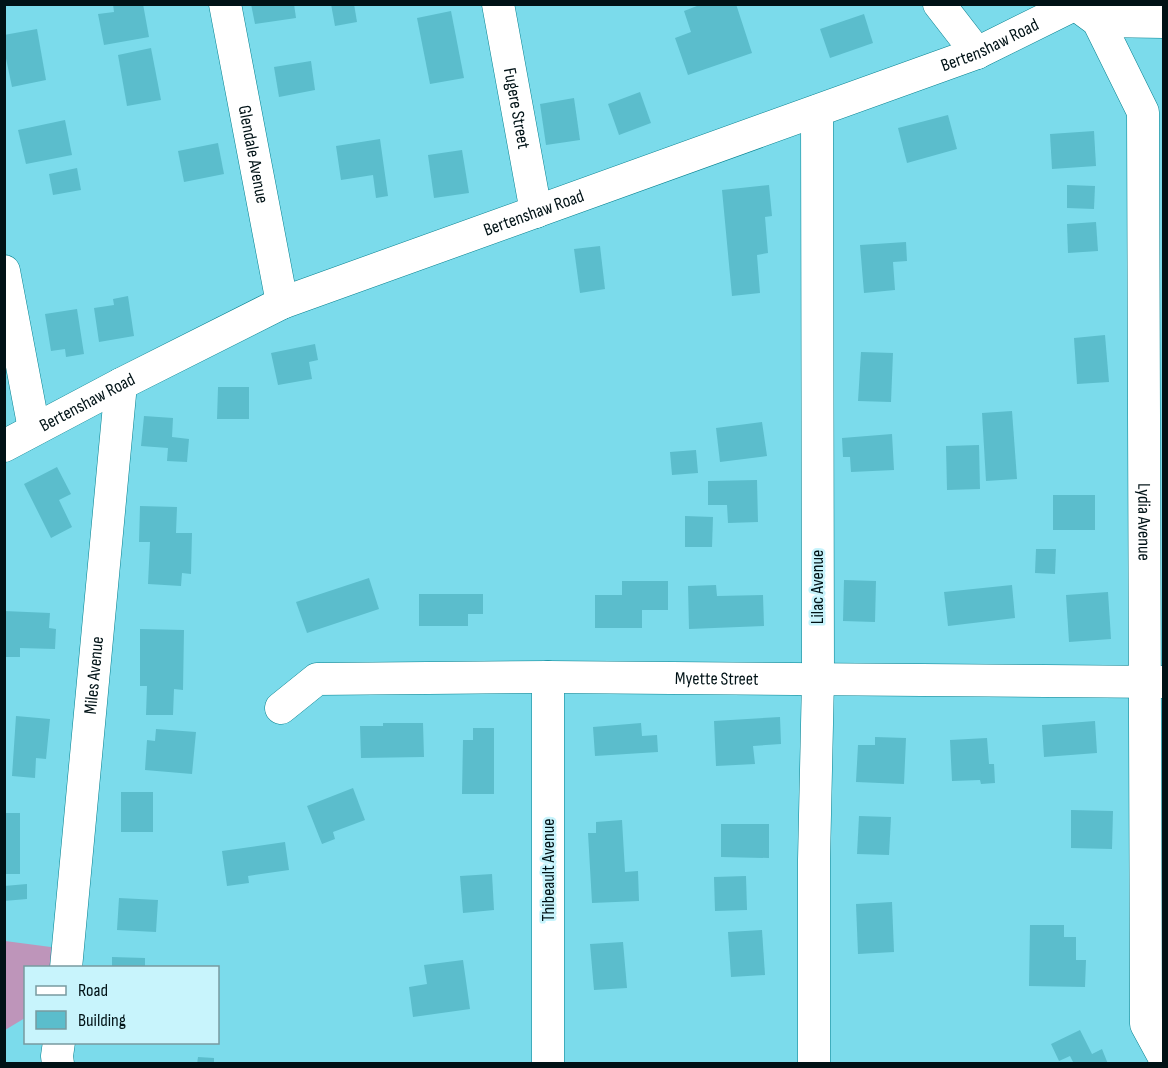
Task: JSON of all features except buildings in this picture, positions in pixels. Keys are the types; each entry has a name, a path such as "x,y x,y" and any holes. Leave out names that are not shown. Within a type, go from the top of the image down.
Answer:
{"street":[{"name":"Glendale Avenue","path":"225,4 282,303"},
{"name":"Fugere Street","path":"498,4 536,212"},
{"path":"939,4 977,53"},
{"name":"Bertenshaw Road","path":"4,446 282,303 977,53 1081,9"},
{"path":"1081,9 1164,22"},
{"name":"Lydia Avenue","path":"1081,9 1143,112 1154,682 1146,1023 1164,1057"},
{"name":"Lilac Avenue","path":"814,1064 814,860 818,679 817,111"},
{"path":"4,271 34,429"},
{"name":"Miles Avenue","path":"66,966 121,384"},
{"name":"Myette Street","path":"281,708 317,679 548,677 1154,682"},
{"name":"Thibeault Avenue","path":"548,677 548,1064"},
{"path":"58,1064 59,1044"}],"shaded area":[{"path":"5,941 66,949 61,966 24,966 24,1019 5,1030"}]}
